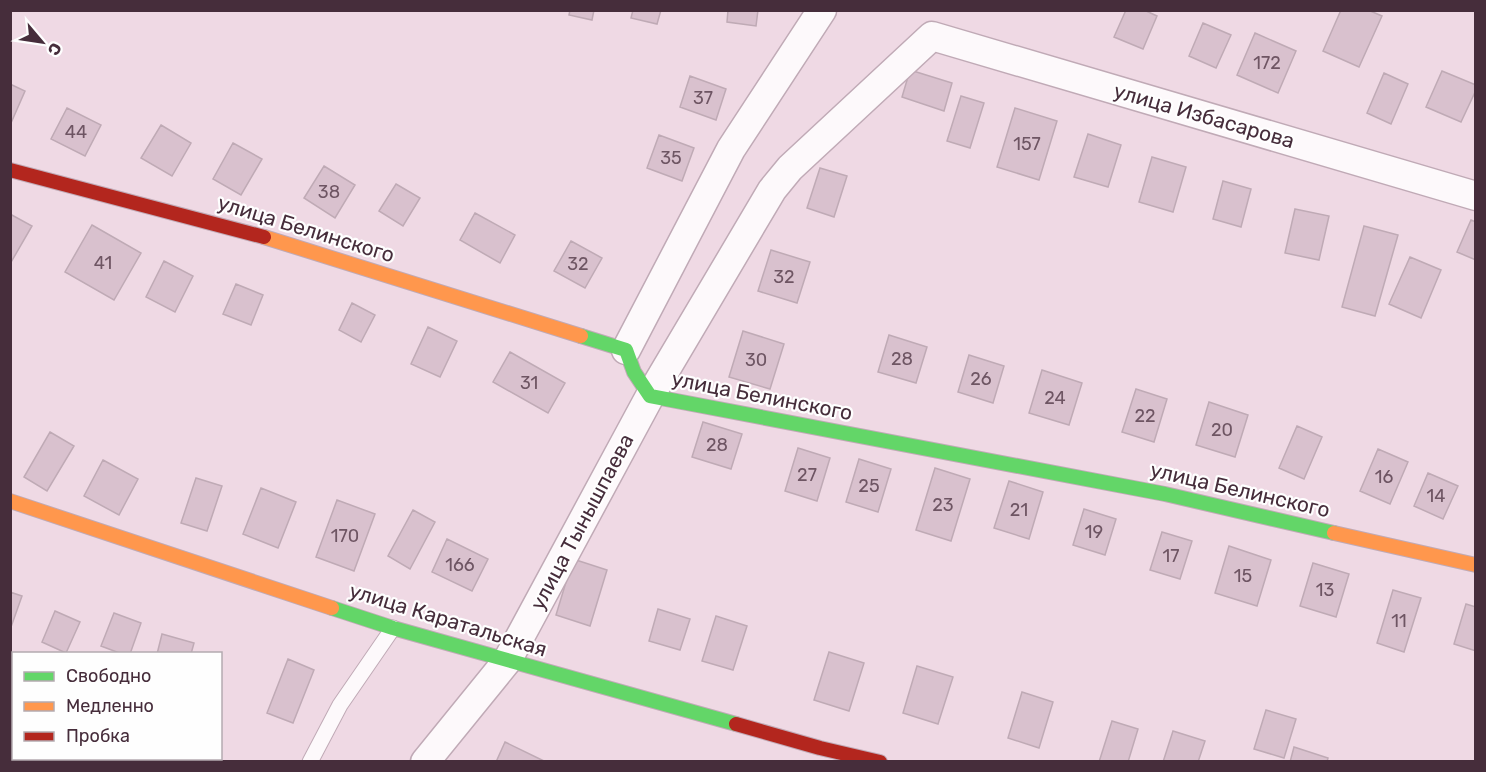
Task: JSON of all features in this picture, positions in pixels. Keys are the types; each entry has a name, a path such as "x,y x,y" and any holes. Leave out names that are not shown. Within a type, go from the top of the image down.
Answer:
{"street":[{"path":"626,350 731,149 822,10"},
{"name":"улица Избасарова","path":"932,36 1476,195"},
{"name":"улица Тынышпаева","path":"425,762 507,661 650,396 772,190 789,168 932,36"},
{"name":"улица Белинского","path":"10,170 231,227 626,350 634,372 650,396 1165,494 1476,565"},
{"name":"улица Каратальская","path":"10,501 393,628 818,755 880,762"}],"lane":[{"path":"310,762 340,705 393,628"}],"building":[{"path":"570,10 594,10 592,20 569,15"},
{"path":"633,10 661,10 657,24 631,18"},
{"path":"728,10 758,10 756,26 727,22"},
{"path":"1126,10 1144,10 1157,16 1143,49 1114,37"},
{"path":"1341,10 1368,10 1382,16 1359,67 1323,51"},
{"path":"1203,23 1231,35 1216,68 1189,56"},
{"path":"1255,33 1296,51 1278,93 1237,75"},
{"path":"910,70 952,83 944,111 902,97"},
{"path":"1442,71 1476,85 1476,90 1461,122 1426,107"},
{"path":"1384,73 1408,84 1391,124 1367,113"},
{"path":"690,76 726,89 716,120 680,107"},
{"path":"10,84 25,91 11,123 10,123"},
{"path":"961,96 984,103 970,148 947,141"},
{"path":"67,108 101,125 85,156 51,139"},
{"path":"1015,108 1057,121 1039,180 997,167"},
{"path":"161,125 191,143 172,176 141,158"},
{"path":"1088,134 1121,145 1108,187 1074,177"},
{"path":"659,135 694,148 682,181 647,168"},
{"path":"233,143 262,159 241,195 213,179"},
{"path":"1152,157 1186,167 1173,212 1139,202"},
{"path":"324,166 355,185 335,218 304,198"},
{"path":"820,168 847,176 834,217 807,208"},
{"path":"1223,181 1251,189 1241,227 1213,219"},
{"path":"396,184 420,198 403,226 379,211"},
{"path":"1295,209 1329,216 1319,260 1285,253"},
{"path":"475,213 515,235 500,263 460,240"},
{"path":"10,214 32,226 10,264"},
{"path":"1471,220 1476,222 1476,260 1457,252"},
{"path":"92,225 141,253 114,300 65,272"},
{"path":"1364,226 1398,235 1375,316 1342,307"},
{"path":"571,241 602,258 585,288 554,271"},
{"path":"771,250 810,262 797,303 758,291"},
{"path":"1410,257 1441,270 1421,318 1389,304"},
{"path":"164,261 193,276 175,312 146,297"},
{"path":"236,284 263,295 251,325 223,314"},
{"path":"352,303 375,315 361,342 339,330"},
{"path":"428,327 457,341 440,377 411,364"},
{"path":"743,331 784,344 770,389 729,377"},
{"path":"889,335 927,347 916,383 878,372"},
{"path":"510,352 565,383 548,413 493,382"},
{"path":"969,355 1004,366 993,403 958,392"},
{"path":"1042,370 1082,383 1069,425 1029,413"},
{"path":"1136,389 1167,399 1154,442 1122,432"},
{"path":"1209,402 1248,415 1235,457 1196,445"},
{"path":"703,422 742,434 731,469 692,457"},
{"path":"1297,426 1322,437 1304,479 1279,468"},
{"path":"50,432 74,446 47,491 24,477"},
{"path":"798,448 830,458 817,501 785,491"},
{"path":"1378,449 1408,462 1390,504 1360,491"},
{"path":"859,459 891,469 878,512 846,502"},
{"path":"103,460 138,479 119,515 84,496"},
{"path":"935,468 970,479 951,541 916,530"},
{"path":"1428,473 1458,486 1443,519 1414,506"},
{"path":"196,478 222,486 207,531 181,523"},
{"path":"1009,481 1043,492 1029,539 994,528"},
{"path":"261,488 296,502 278,548 243,534"},
{"path":"337,500 375,514 354,571 316,557"},
{"path":"1084,509 1116,519 1105,555 1073,545"},
{"path":"413,510 435,522 410,569 388,556"},
{"path":"1162,532 1192,541 1180,579 1150,570"},
{"path":"447,539 488,559 472,591 432,572"},
{"path":"1229,546 1271,560 1257,606 1215,593"},
{"path":"573,559 607,570 590,626 556,615"},
{"path":"1313,563 1349,574 1336,617 1300,606"},
{"path":"1393,590 1421,598 1404,652 1377,643"},
{"path":"10,592 22,596 11,627 10,627"},
{"path":"1466,604 1476,607 1476,651 1454,644"},
{"path":"658,609 690,619 680,650 649,641"},
{"path":"55,611 80,622 66,652 42,642"},
{"path":"114,613 141,623 131,652 117,652 101,646"},
{"path":"716,616 747,626 733,670 702,661"},
{"path":"162,634 194,643 192,652 158,652"},
{"path":"829,652 864,663 849,711 814,700"},
{"path":"288,659 314,670 293,723 267,713"},
{"path":"917,666 953,677 938,724 903,713"},
{"path":"1022,692 1053,702 1039,748 1008,738"},
{"path":"1266,710 1296,719 1284,758 1254,749"},
{"path":"1112,721 1138,729 1128,762 1099,762"},
{"path":"1173,731 1205,741 1198,762 1163,762"},
{"path":"505,742 546,762 496,762"},
{"path":"1294,747 1328,758 1327,762 1290,762"},
{"path":"133,760 155,760 157,762 132,762"}],"traffic: fast":[{"path":"581,336 626,350 634,372 650,396 1165,494 1334,533"},
{"path":"332,608 393,628 736,724"}],"traffic: slow":[{"path":"264,237 581,336"},
{"path":"10,501 332,608"},
{"path":"1334,533 1476,565"}],"traffic: jam":[{"path":"10,170 264,237"},
{"path":"736,724 880,762"}]}
